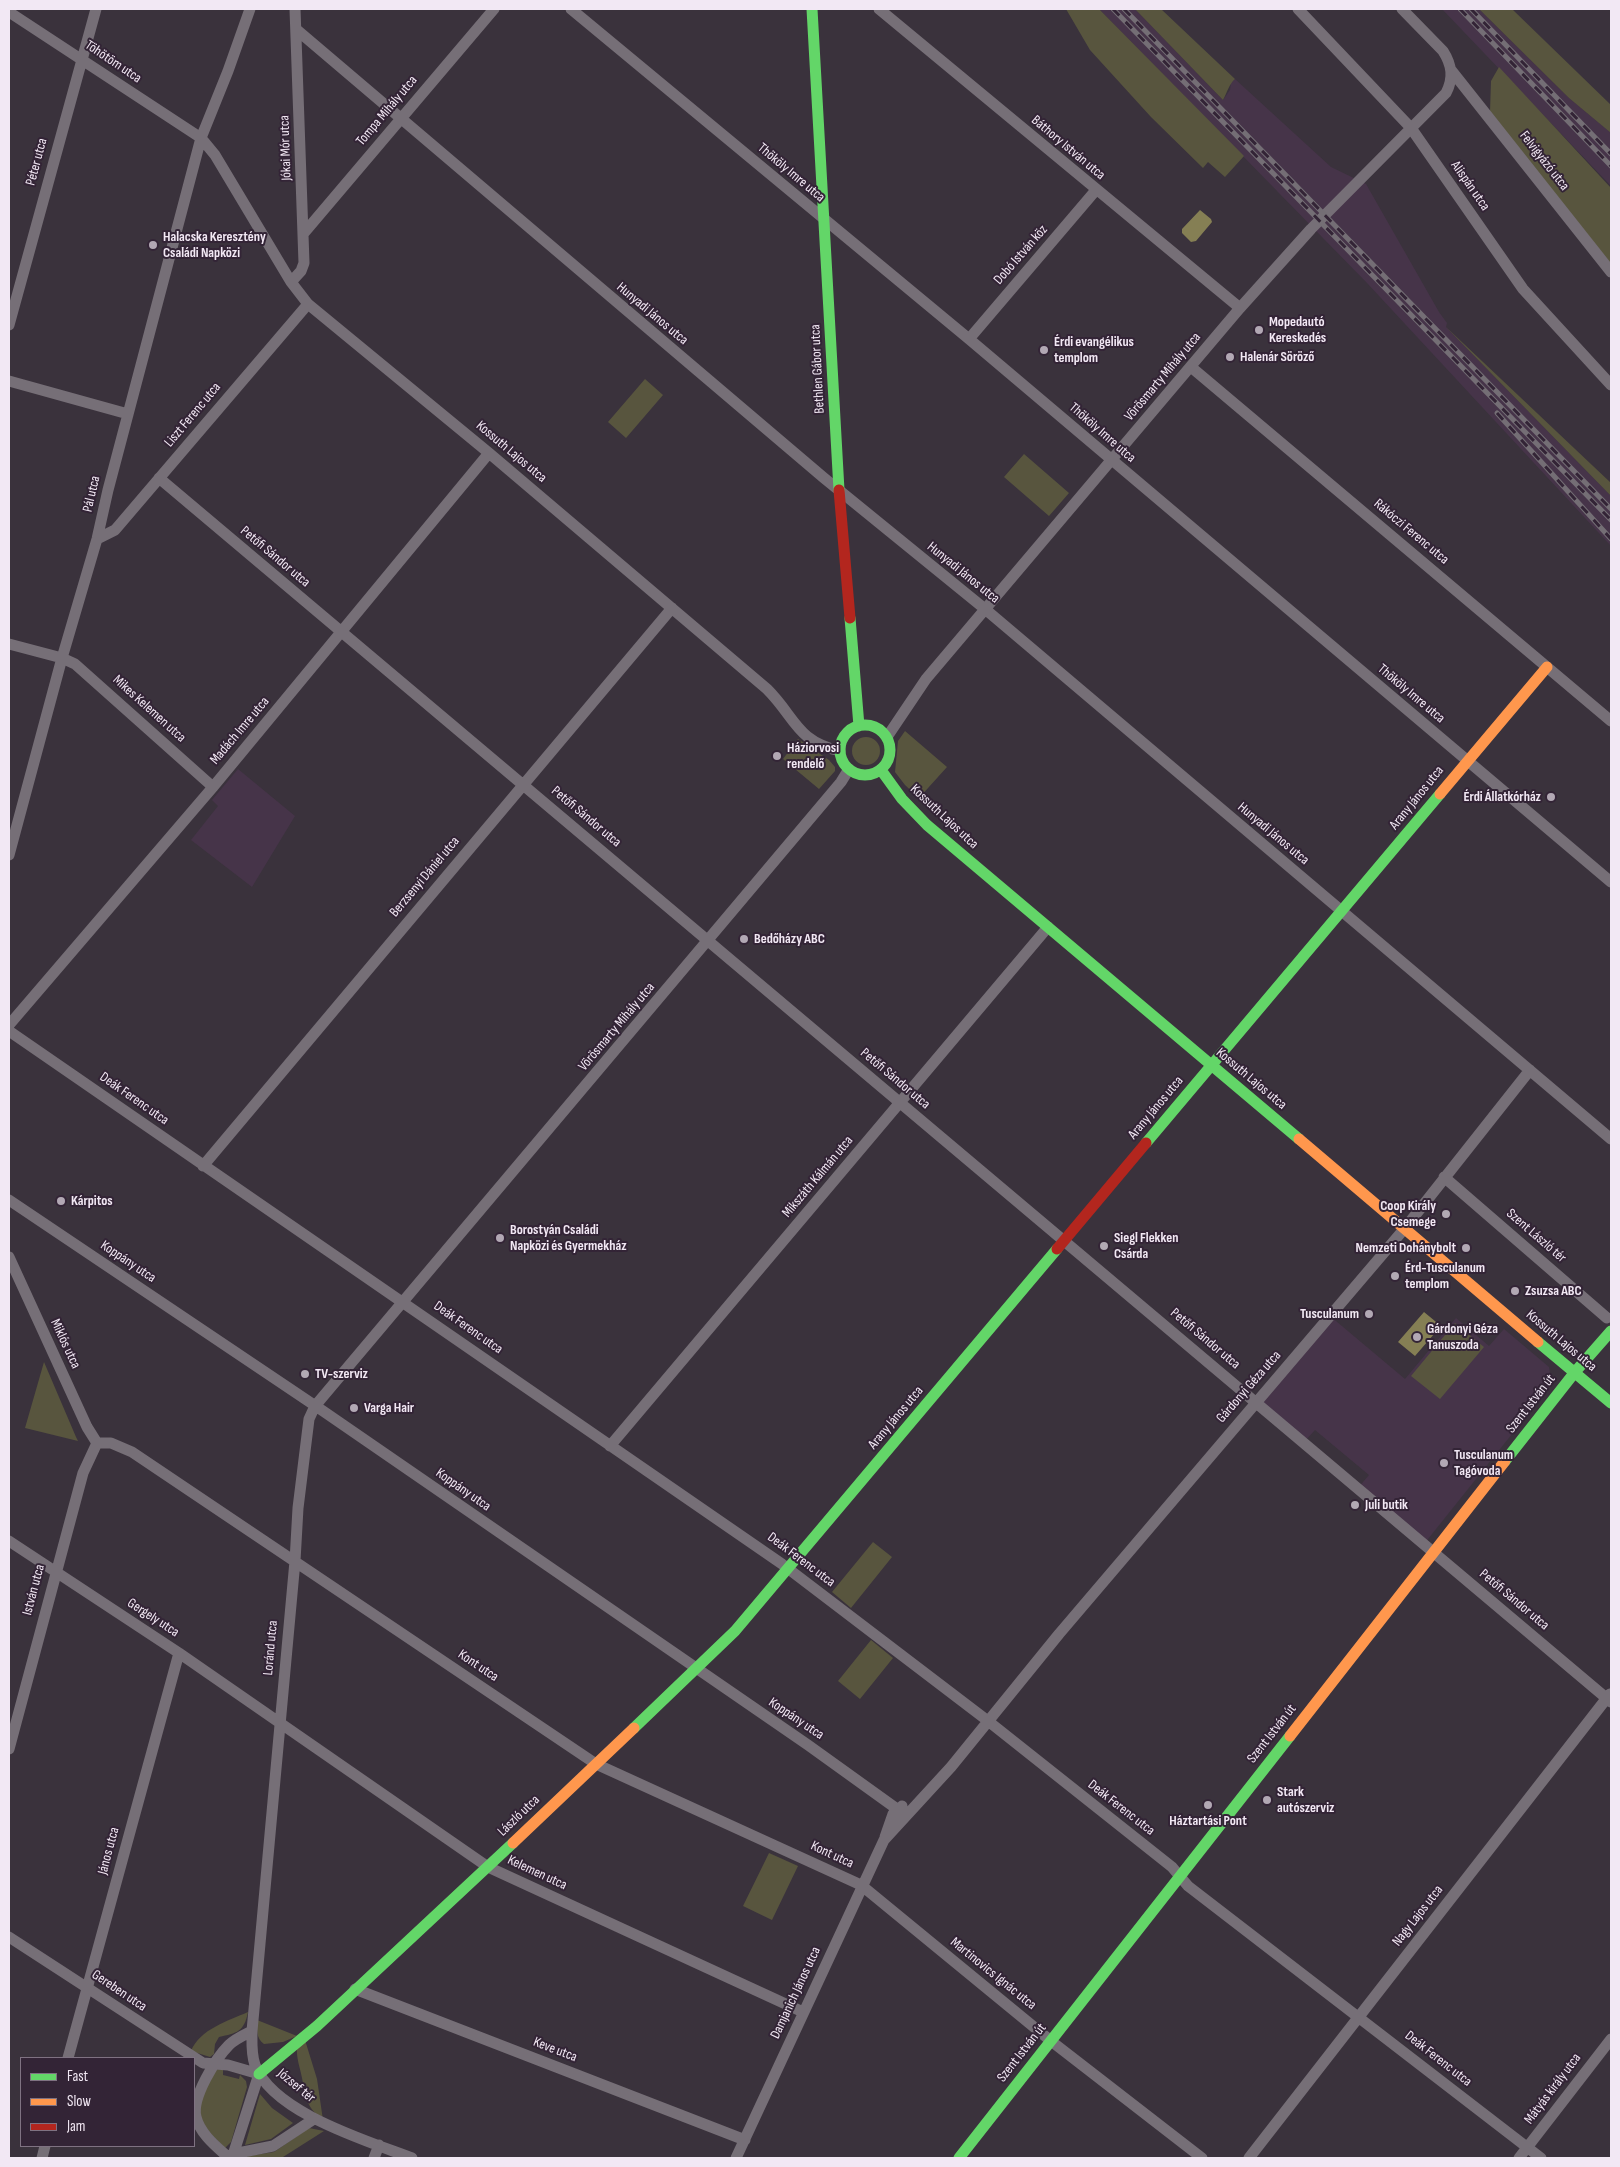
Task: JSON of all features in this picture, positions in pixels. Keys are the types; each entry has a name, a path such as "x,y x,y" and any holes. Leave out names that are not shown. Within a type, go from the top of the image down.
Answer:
{"street":[{"name":"Péter utca","path":"9,324 96,9"},
{"name":"Pál utca","path":"9,854 62,658 97,539 201,138 250,9"},
{"name":"Jókai Mór utca","path":"292,282 301,271 304,263 295,9"},
{"name":"Tompa Mihály utca","path":"304,234 494,9"},
{"name":"Thököly Imre utca","path":"571,9 969,339 1611,882"},
{"name":"Bethlen Gábor utca","path":"812,9 839,491 859,726"},
{"name":"Báthory István utca","path":"879,9 1240,308"},
{"name":"Alispán utca","path":"1298,9 1411,128 1523,289 1611,385"},
{"name":"Felvigyázó utca","path":"1402,9 1443,51 1451,70 1611,272"},
{"name":"Töhötöm utca","path":"9,12 201,138"},
{"name":"Hunyadi János utca","path":"296,30 839,491 984,609 1611,1138"},
{"name":"Vörösmarty Mihály utca","path":"887,737 926,679 1240,308 1311,230 1446,93 1451,79 1451,70"},
{"name":"Kossuth Lajos utca","path":"201,138 215,155 292,282 308,304 490,454 767,689 783,706 800,732 817,744 840,751"},
{"name":"Dobó István köz","path":"969,339 1096,190"},
{"name":"Liszt Ferenc utca","path":"97,539 107,536 115,530 308,304"},
{"name":"Rákóczi Ferenc utca","path":"1192,367 1611,721"},
{"path":"9,380 128,414"},
{"name":"Madách Imre utca","path":"9,1024 213,787 490,454"},
{"name":"Petőfi Sándor utca","path":"159,478 1433,1552 1610,1698"},
{"name":"Berzsenyi Dániel utca","path":"202,1166 672,608"},
{"name":"Mikes Kelemen utca","path":"9,644 62,658 75,664 213,787"},
{"name":"Arany János utca","path":"789,1568 1547,667"},
{"path":"859,726 874,727 887,737 890,751 889,758 881,770 864,775 849,769 844,764 840,751 845,736 859,726"},
{"name":"Vörösmarty Mihály utca","path":"405,1302 709,941 841,782 849,769"},
{"name":"Kossuth Lajos utca","path":"881,770 896,794 927,825 1611,1403"},
{"name":"Mikszáth Kálmán utca","path":"610,1446 901,1104 1048,927"},
{"name":"Deák Ferenc utca","path":"9,1031 202,1166 405,1302 610,1446 789,1568 1172,1866 1188,1886 1541,2158"},
{"name":"Gárdonyi Géza utca","path":"988,1721 1256,1401 1405,1228 1530,1070"},
{"name":"Szent László tér","path":"1444,1177 1607,1318"},
{"name":"Koppány utca","path":"9,1200 315,1406 808,1745 897,1809"},
{"name":"Miklós utca","path":"10,1262 87,1427 97,1443"},
{"name":"Loránd utca","path":"252,2031 295,1561 298,1508 308,1419 315,1406 405,1302"},
{"name":"Szent István út","path":"959,2158 1433,1552 1575,1372 1611,1331"},
{"name":"Kont utca","path":"97,1443 111,1443 132,1452 596,1764 861,1885"},
{"name":"István utca","path":"9,1749 83,1473 97,1443"},
{"name":"Gergely utca","path":"9,1541 179,1653 279,1723"},
{"name":"László utca","path":"259,2074 317,2026 488,1867 736,1631 789,1568"},
{"name":"János utca","path":"68,2057 179,1653"},
{"name":"Nagy Lajos utca","path":"1249,2158 1610,1698"},
{"name":"Damjanich János utca","path":"884,1840 951,1767 988,1721"},
{"name":"Kelemen utca","path":"279,1723 488,1867 803,2012"},
{"path":"897,1809 916,1804"},
{"name":"Damjanich János utca","path":"736,2158 861,1885 884,1840 889,1820 897,1809"},
{"name":"Martinovics Ignác utca","path":"861,1885 1051,2040 1202,2158"},
{"name":"Gereben utca","path":"9,1937 192,2057"},
{"name":"Keve utca","path":"355,1989 745,2140"},
{"path":"231,2158 204,2133 196,2116 199,2096 215,2065 231,2043 252,2031"},
{"name":"József tér","path":"231,2158 243,2152 273,2146 314,2119 280,2095 259,2074 252,2050 252,2031"},
{"name":"Mátyás király utca","path":"1520,2158 1611,2039"},
{"name":"Gereben utca","path":"195,2059 203,2063 215,2065"},
{"name":"József tér","path":"215,2065 228,2065 259,2074"},
{"name":"József tér","path":"231,2158 259,2074"},
{"path":"314,2119 412,2158"},
{"path":"374,2158 379,2145"}],"shaded area":[{"path":"1066,9 1099,9 1244,156 1225,177 1208,162 1203,168 1151,117 1090,50"},
{"path":"1099,9 1135,9 1223,100 1230,90 1231,82 1235,79 1331,167 1366,184 1447,323 1446,327 1611,496 1611,546 1367,283"},
{"path":"1135,9 1161,9 1235,79 1223,100"},
{"path":"1442,9 1479,9 1569,98 1610,132 1611,186"},
{"path":"1479,9 1512,9 1611,105 1611,133 1569,98"},
{"path":"1499,67 1611,188 1611,264 1490,112 1491,81"},
{"path":"1200,210 1212,222 1196,241 1191,242 1182,233 1182,229"},
{"path":"1446,327 1611,483 1611,496"},
{"path":"645,379 663,395 626,438 608,422"},
{"path":"1024,454 1069,493 1049,516 1004,477"},
{"path":"905,731 947,767 919,798 895,772 898,741"},
{"path":"866,737 876,741 880,751 876,761 866,765 856,761 852,751 856,741"},
{"path":"798,739 829,760 835,767 835,771 819,789 783,759"},
{"path":"238,769 295,816 252,887 191,840 218,806 212,800"},
{"path":"1424,1312 1441,1326 1415,1356 1398,1342"},
{"path":"1330,1316 1405,1379 1456,1318 1489,1346 1504,1329 1549,1367 1552,1384 1424,1544 1358,1488 1369,1475 1315,1430 1304,1442 1256,1401"},
{"path":"1455,1323 1484,1347 1440,1399 1411,1376"},
{"path":"44,1362 76,1437 78,1441 25,1428"},
{"path":"873,1542 892,1557 851,1608 832,1592"},
{"path":"871,1640 893,1658 860,1699 838,1681"},
{"path":"769,1853 798,1866 772,1920 743,1906"},
{"path":"248,2012 242,2028 235,2033 219,2037 215,2044 214,2054 210,2057 191,2051 195,2043 208,2031"},
{"path":"257,2020 297,2036 283,2042 264,2044 258,2036"},
{"path":"305,2040 317,2079 323,2120 313,2111 305,2091 297,2046"},
{"path":"218,2069 223,2070 223,2075 239,2079 240,2075 246,2081 247,2087 231,2142 225,2148 206,2128 200,2115 202,2098 210,2077"},
{"path":"260,2094 272,2108 293,2123 271,2139 245,2145"},
{"path":"309,2128 324,2131 283,2157 235,2158 274,2152"}],"railway":[{"path":"1113,9 1611,520"},
{"path":"1124,9 1611,509"},
{"path":"1460,9 1611,166"},
{"path":"1471,9 1611,154"},
{"path":"1497,413 1611,539"}],"traffic: fast":[{"path":"812,9 839,490"},
{"path":"850,618 859,726"},
{"path":"865,725 883,732 890,750 883,768 865,775 847,768 840,750 847,732 865,725"},
{"path":"881,770 902,799 927,825 1299,1139"},
{"path":"1146,1143 1440,794"},
{"path":"634,1728 735,1631 1057,1249"},
{"path":"1505,1461 1575,1372 1611,1331"},
{"path":"1538,1342 1611,1403"},
{"path":"959,2158 1290,1736"},
{"path":"259,2074 317,2026 513,1843"}],"traffic: slow":[{"path":"1440,794 1547,667"},
{"path":"1299,1139 1538,1342"},
{"path":"1290,1736 1505,1461"},
{"path":"513,1843 634,1728"}],"traffic: jam":[{"path":"839,490 850,618"},
{"path":"1057,1249 1146,1143"}],"place":[{"name":"Halacska Keresztény Családi Napközi","path":"153,245"},
{"name":"Mopedautó Kereskedés","path":"1259,330"},
{"name":"Érdi evangélikus templom","path":"1044,350"},
{"name":"Halenár Söröző","path":"1230,357"},
{"name":"Háziorvosi rendelő","path":"777,756"},
{"name":"Érdi Állatkórház","path":"1551,797"},
{"name":"Bedőházy ABC","path":"744,939"},
{"name":"Kárpitos","path":"61,1201"},
{"name":"Coop Király Csemege","path":"1446,1214"},
{"name":"Borostyán Családi Napközi és Gyermekház","path":"500,1238"},
{"name":"Siegl Flekken Csárda","path":"1104,1246"},
{"name":"Nemzeti Dohánybolt","path":"1466,1248"},
{"name":"Érd-Tusculanum templom","path":"1395,1276"},
{"name":"Zsuzsa ABC","path":"1515,1291"},
{"name":"Tusculanum","path":"1369,1314"},
{"name":"Gárdonyi Géza Tanuszoda","path":"1417,1337"},
{"name":"TV-szerviz","path":"305,1374"},
{"name":"Varga Hair","path":"354,1408"},
{"name":"Tusculanum Tagóvoda","path":"1444,1463"},
{"name":"Juli butik","path":"1355,1505"},
{"name":"Stark autószerviz","path":"1267,1800"},
{"name":"Háztartási Pont","path":"1208,1805"}]}
